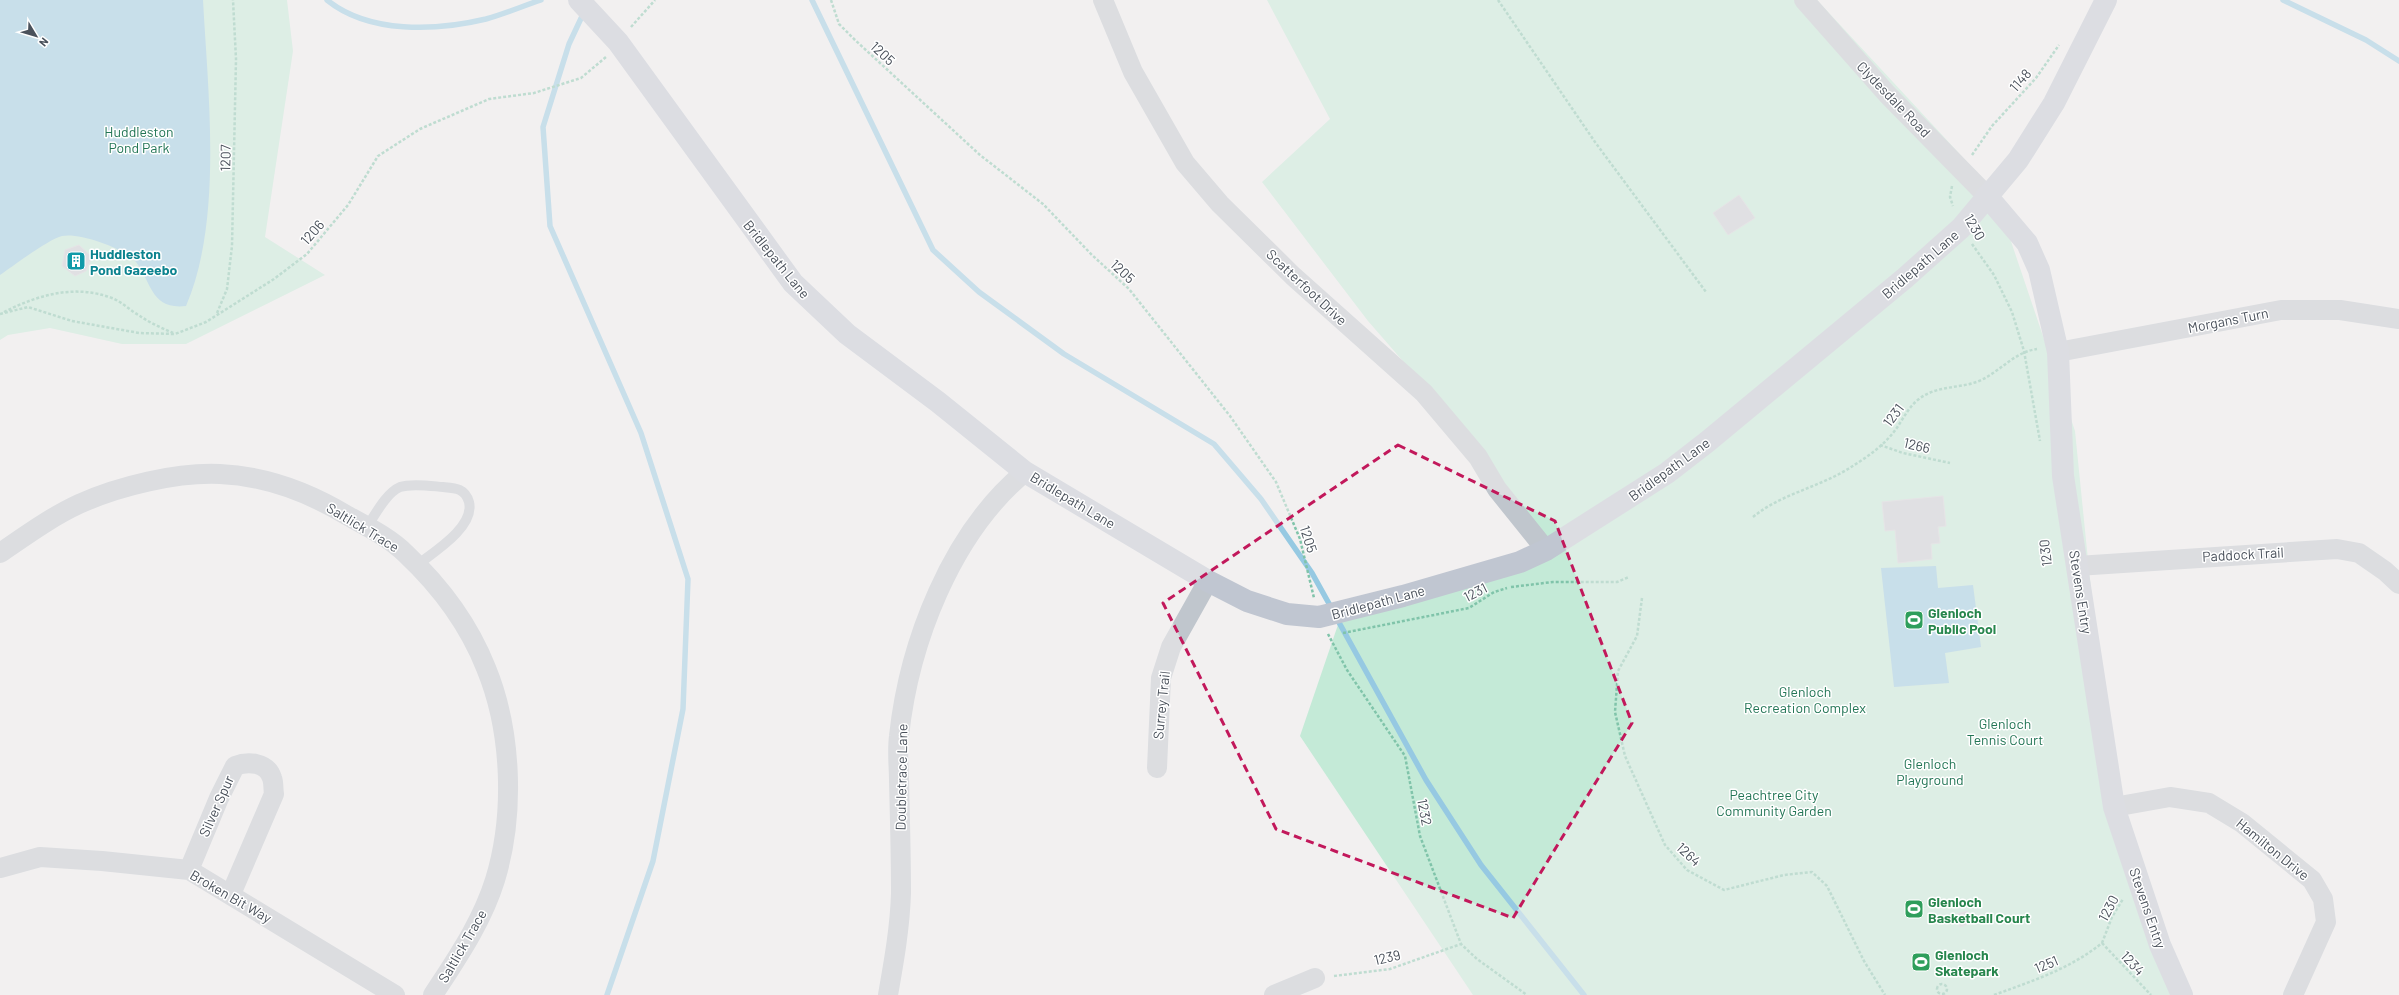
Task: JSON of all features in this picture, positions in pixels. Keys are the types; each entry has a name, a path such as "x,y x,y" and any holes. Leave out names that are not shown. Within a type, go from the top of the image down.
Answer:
{"street":[{"name":"Bridlepath Lane","path":"579,0 618,42 793,284 847,334 938,402 1025,472 1208,581 1247,601 1287,614 1334,614 1520,562 1546,550 1667,473 1707,442 1905,278 1961,228 2018,160 2054,102 2106,0"},
{"name":"Scatterfoot Drive","path":"1103,0 1133,72 1185,163 1220,204 1293,276 1424,393 1478,457 1498,489 1546,550"},
{"name":"Clydesdale Road","path":"1804,0 1886,94 1962,169 1987,196"},
{"name":"Stevens Entry","path":"1987,196 2026,243 2039,270 2058,350 2063,476 2114,807 2160,945 2182,995"},
{"name":"Morgans Turn","path":"2058,350 2281,310 2340,310 2399,319"},
{"name":"Doubletrace Lane","path":"888,995 896,948 901,894 899,737 906,695 928,617 950,568 978,523 1013,482 1025,472"},
{"name":"Saltlick Trace","path":"0,553 34,530 80,504 152,481 200,474 222,474 280,484 330,505 405,552 451,604 486,669 500,720 506,773 505,826 495,879 475,928 433,995"},
{"name":"Paddock Trail","path":"2077,566 2337,549 2359,553 2385,571 2399,584"},
{"name":"Surrey Trail","path":"1157,768 1161,678 1171,647 1208,581"},
{"name":"Silver Spur","path":"189,870 219,798 235,766 246,762 264,768 272,777 274,794 231,894"},
{"name":"Hamilton Drive","path":"2114,807 2170,797 2209,803 2242,823 2312,880 2323,899 2326,922 2293,995"},
{"name":"Broken Bit Way","path":"0,868 40,857 189,870 231,894 395,995"},
{"path":"1274,995 1315,978"}],"lane":[{"path":"367,527 386,499 400,487 436,486 460,489 467,496 470,507 468,517 452,537 417,565"}],"path":[{"name":"1207","path":"216,314 227,289 232,246 236,66 233,0"},
{"path":"628,31 654,0"},
{"name":"1205","path":"831,0 839,24 855,40 980,155 1043,204 1092,255 1129,289 1230,416 1276,482 1334,614"},
{"path":"1498,0 1599,148 1706,292"},
{"name":"1148","path":"1962,169 1992,126 2036,78 2062,41"},
{"name":"1206","path":"0,314 28,307 72,321 139,333 175,334 206,322 216,314 274,279 307,254 348,205 378,156 420,129 489,99 534,93 581,78 607,56"},
{"name":"1230","path":"1962,169 1950,190 1950,197 1961,228 1994,275 2012,312 2024,351 2042,448"},
{"path":"0,314 26,301 57,292 84,292 113,298 142,317 175,334"},
{"name":"1231","path":"1753,518 1768,506 1846,470 1880,445 1892,433 1919,399 1941,387 1960,386 1979,381 2000,369 2024,351 2058,350"},
{"name":"1266","path":"1880,445 1903,453 1950,463"},
{"name":"1231","path":"1329,636 1469,608 1494,592 1513,586 1553,582 1617,582 1629,577"},
{"name":"1264","path":"1642,598 1637,636 1618,671 1615,712 1624,756 1665,845 1687,870 1724,890 1784,875 1812,872 1827,886 1864,961 1885,995"},
{"name":"1232","path":"1334,614 1329,636 1347,670 1404,756 1420,836 1462,944 1477,959 1527,995"},
{"name":"1230","path":"2102,943 2112,917 2126,895"},
{"name":"1251","path":"1994,995 2056,972 2084,957 2102,943"},
{"name":"1234","path":"2102,943 2151,995"},
{"name":"1239","path":"1315,978 1390,970 1462,944"},
{"path":"1940,984 1943,984 1946,988 1944,994 1937,991 1940,984"}],"highlighted area":[{"path":"1398,445 1555,521 1632,723 1513,918 1276,829 1163,603"}],"green space":[{"name":"Huddleston Pond Park","path":"0,0 287,0 293,51 265,237 325,275 186,344 122,344 50,328 8,335 0,340"},
{"name":"Glenloch Recreation Complex","path":"1267,0 1817,0 1994,191 2075,431 2111,788 2188,995 1473,995 1300,736 1343,610 1551,546 1477,446 1368,321 1262,182 1330,119"}],"water":[{"path":"0,0 203,0 210,115 209,196 205,235 198,272 186,306 166,304 159,299 136,262 123,252 90,239 70,235 56,238 49,242 0,275"},
{"name":"Glenloch Public Pool","path":"1936,566 1938,588 1973,585 1981,647 1945,653 1949,683 1894,687 1881,568"}],"building":[{"path":"1739,195 1755,218 1728,235 1713,213"},
{"name":"Huddleston Pond Gazeebo","path":"79,245 92,257 86,271 75,276 62,266 65,250"},
{"path":"1943,496 1946,526 1938,527 1940,543 1931,544 1932,559 1898,563 1895,530 1885,531 1882,502"},
{"path":"1967,911 1971,923 1960,927 1957,914"}],"waterway":[{"path":"327,0 344,11 363,19 404,27 446,26 467,23 500,15 541,0"},
{"path":"812,0 933,250 979,292 1064,354 1214,444 1261,499 1312,573 1332,609"},
{"path":"2283,0 2366,40 2399,61"},
{"path":"584,12 569,44 543,127 550,226 641,433 688,579 683,709 653,861 607,995"},
{"path":"1336,617 1426,780 1481,865 1584,995"}],"place":[{"name":"Huddleston Pond Gazeebo","path":"76,261"},
{"name":"Glenloch Public Pool","path":"1914,620"},
{"name":"Glenloch Basketball Court","path":"1914,909"},
{"name":"Glenloch Skatepark","path":"1921,962"}],"park label":[{"name":"Glenloch Tennis Court","path":"2005,732"},
{"name":"Glenloch Playground","path":"1930,772"},
{"name":"Peachtree City Community Garden","path":"1774,802"}]}
